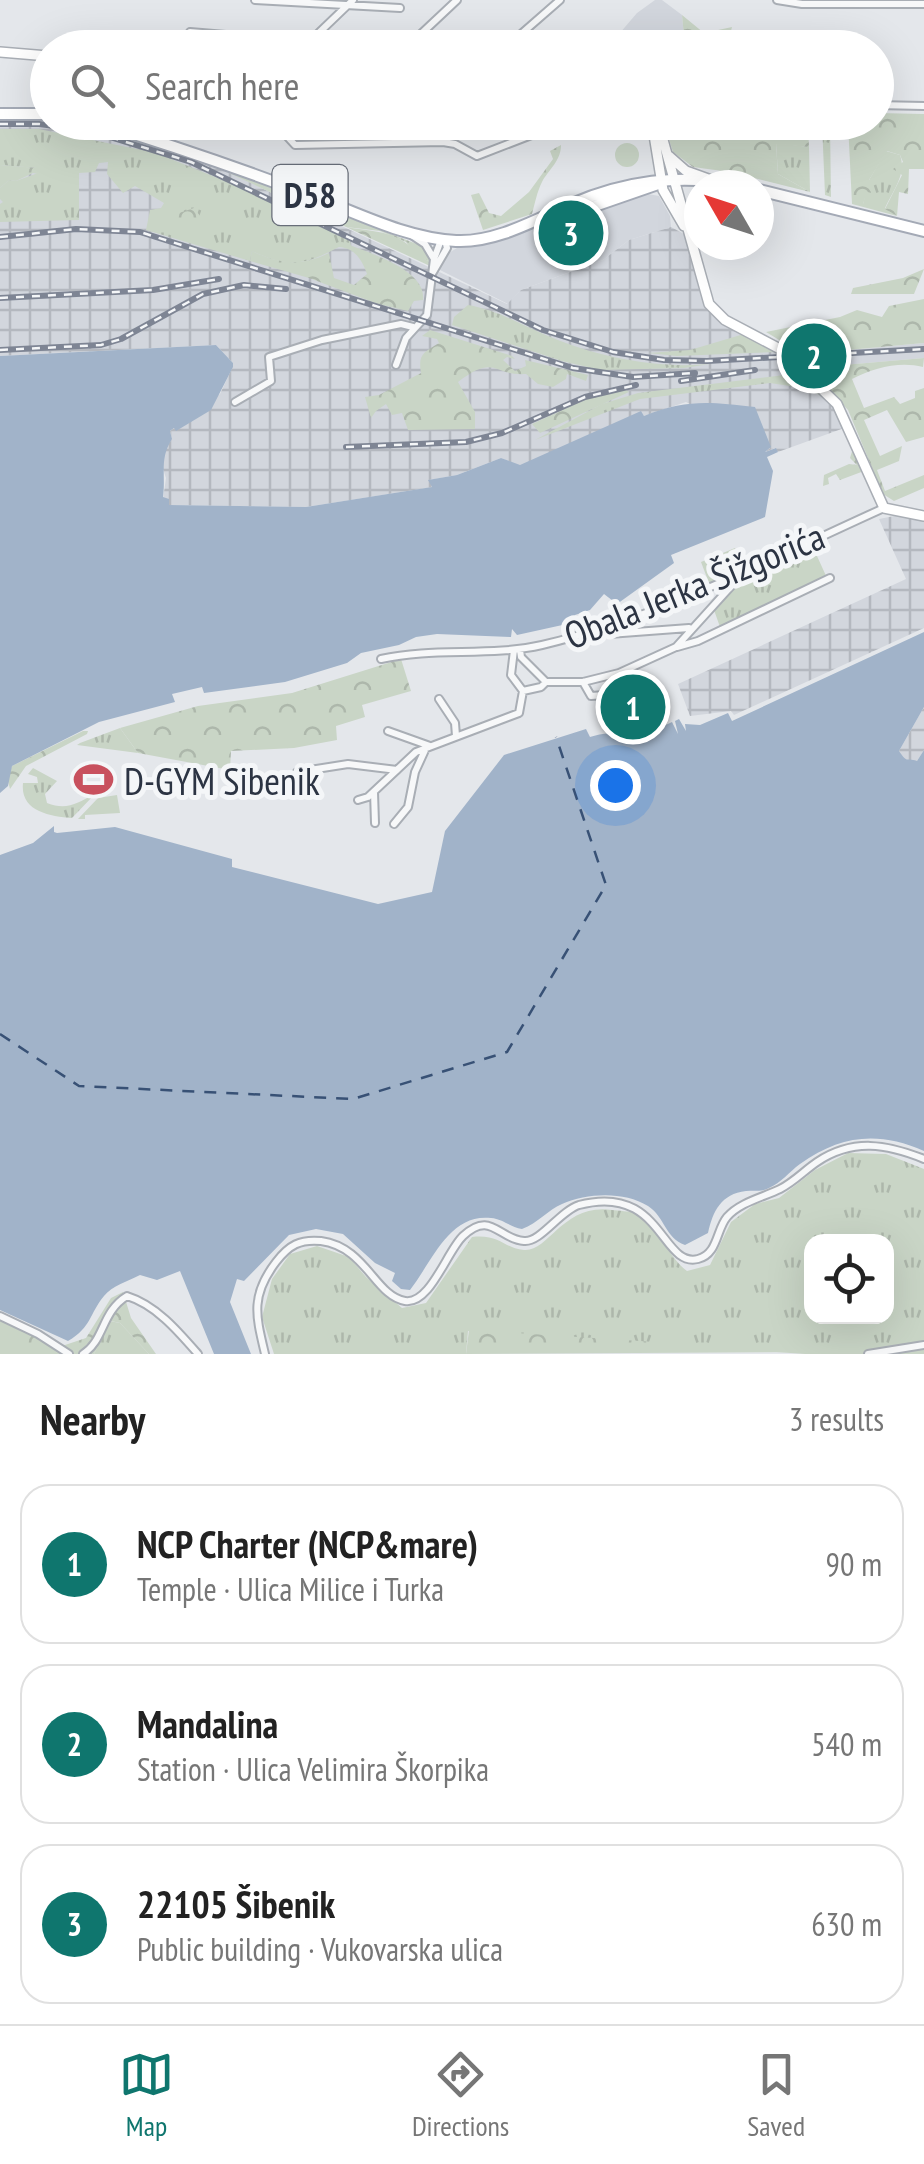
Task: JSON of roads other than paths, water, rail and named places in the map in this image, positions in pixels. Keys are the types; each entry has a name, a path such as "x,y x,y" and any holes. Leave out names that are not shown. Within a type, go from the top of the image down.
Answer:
{"main road":[{"path":"0,114 30,114"},
{"name":"D58","path":"151,140 408,233 444,240 482,238 614,189 648,181 684,181"},
{"path":"774,194 924,230"}],"street":[{"path":"255,0 351,2 400,8"},
{"path":"425,30 456,0"},
{"path":"526,30 560,0"},
{"path":"777,0 802,4 924,4"},
{"path":"321,30 351,2"},
{"path":"0,52 30,54"},
{"path":"894,106 924,106"},
{"path":"291,140 295,144 443,142 477,156 518,140"},
{"path":"655,140 662,182 684,225"},
{"path":"663,140 684,219"},
{"path":"667,154 686,170"},
{"path":"408,233 425,244 434,259"},
{"path":"396,365 413,328 427,315 434,259 444,240"},
{"path":"433,273 447,248 444,240"},
{"path":"697,260 713,310 780,349 837,404 884,508 924,516"},
{"path":"236,402 271,380 269,357 322,340 402,324 413,328"},
{"name":"Obala Jerka Šižgorića","path":"382,660 407,654 517,650 605,627 745,571 884,508"},
{"path":"676,647 745,571"},
{"path":"517,650 546,682 584,682 619,673 698,641 830,578"},
{"path":"605,627 609,634 692,628"},
{"path":"358,800 374,792 428,747 518,713 523,691 512,675 517,650"},
{"path":"584,682 591,696 616,695 619,673"},
{"path":"523,691 546,682"},
{"path":"439,699 455,724 456,736"},
{"path":"388,731 416,738 428,747"},
{"path":"394,824 408,807 416,772 428,747"},
{"path":"297,772 348,764 397,770"},
{"path":"374,792 375,824"},
{"path":"265,1354 256,1307 267,1275 291,1245 309,1240 335,1243 354,1253 379,1282 405,1301 416,1299 429,1288 461,1238 476,1226 490,1225 521,1242 533,1240 559,1215 575,1206 616,1202 637,1208 649,1218 674,1254 686,1260 700,1259 710,1253 728,1217 754,1199 783,1188 819,1160 846,1147 892,1146 924,1159"},
{"path":"82,1354 92,1347 115,1304 126,1296 159,1314 198,1354"},
{"path":"0,1316 69,1354"},
{"path":"868,1354 924,1344"}],"water":[{"path":"216,345 233,367 211,410 170,431 163,497 169,499 169,505 306,507 432,487 428,480 457,475 501,458 520,465 641,411 644,416 686,404 711,403 755,407 771,447 765,452 776,448 778,452 767,457 773,471 765,517 671,555 674,563 617,604 604,594 590,610 575,615 576,622 517,635 512,629 511,637 416,637 285,682 204,693 202,687 172,694 175,702 99,722 12,766 8,786 0,793 0,356"},
{"path":"924,632 924,707 899,751 905,759 917,761 924,750 924,1151 875,1139 830,1147 769,1188 737,1193 724,1200 708,1233 685,1245 673,1238 648,1206 617,1196 572,1200 522,1229 495,1219 476,1219 453,1231 410,1290 401,1289 392,1281 395,1273 375,1263 343,1234 316,1229 289,1235 244,1281 237,1279 230,1302 251,1354 214,1354 180,1271 157,1280 140,1275 116,1287 104,1296 82,1331 68,1341 0,1310 0,855 33,843 54,826 57,833 115,827 232,859 232,867 378,904 432,892 445,831 504,755 586,729 590,737 672,722 678,734 675,721 679,719 686,731 685,724 700,725 728,713 732,721"}],"railway":[{"path":"0,124 30,124"},
{"path":"120,140 191,162 543,330 613,352 664,360 707,361 924,349"},
{"path":"0,237 76,229 140,232 573,368 633,377 695,373"},
{"path":"0,298 153,290 219,279"},
{"path":"0,350 101,345 121,339 203,294 244,285 286,289"},
{"path":"681,381 755,370"},
{"path":"346,447 466,442 502,433 585,397 636,385"}],"place":[{"name":"22105 Šibenik","path":"571,233"},
{"name":"Mandalina","path":"814,356"},
{"name":"NCP Charter (NCP&mare)","path":"633,707"},
{"name":"D-GYM Sibenik","path":"94,780"}]}
